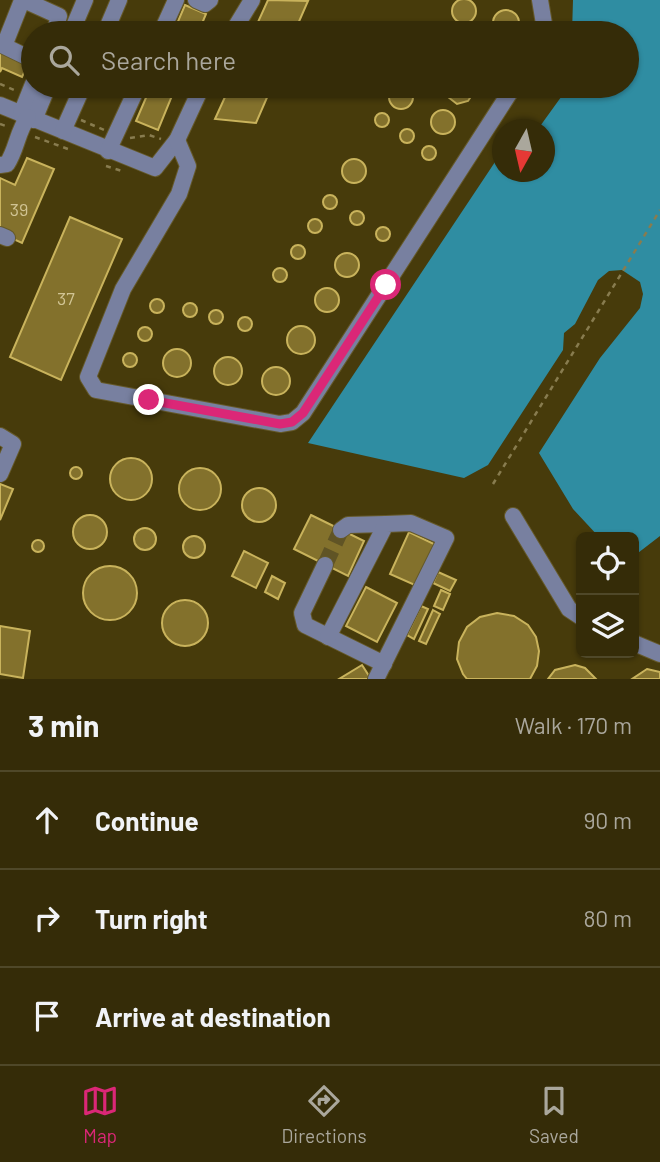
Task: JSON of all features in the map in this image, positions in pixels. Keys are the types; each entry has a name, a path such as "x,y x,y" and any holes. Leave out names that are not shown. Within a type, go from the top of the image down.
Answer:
{"street":[{"path":"76,21 85,0"},
{"path":"110,21 119,0"},
{"path":"166,21 176,0"},
{"path":"196,0 205,4 210,0"},
{"path":"239,21 252,0"},
{"path":"540,0 544,21"},
{"path":"21,54 4,46 21,3 26,1 59,16 58,21"},
{"path":"28,117 30,98"},
{"path":"0,164 7,164 11,158 18,131 40,98"},
{"path":"64,131 78,98"},
{"path":"108,151 133,98"},
{"path":"0,105 155,168 175,142 196,98"},
{"path":"175,142 188,166 179,194 123,289 88,377 96,390 280,424 292,422 303,413 506,98"},
{"path":"0,436 13,444 0,474"},
{"path":"513,516 569,609 576,614"},
{"path":"325,565 302,613 305,625 380,672 446,538 411,523 348,525 341,530"},
{"path":"328,637 386,524"},
{"path":"639,645 660,654"}],"path":[{"path":"0,84 21,88"},
{"path":"70,115 116,135 128,138 149,135 175,142"},
{"path":"493,484 660,210"}],"water":[{"path":"573,0 660,0 660,536 639,552 639,532 594,532 573,509 539,453 600,358 640,308 643,294 640,282 622,270 609,271 598,280 575,324 564,333 563,350 488,465 464,478 308,443 492,167 492,182 555,182 555,119 545,119 560,98 639,98 639,21 572,21"}],"building":[{"path":"268,0 308,1 299,21 258,21"},
{"path":"460,0 468,0 475,7 475,15 469,21 459,21 453,15 453,7"},
{"path":"185,5 206,14 203,21 178,21"},
{"path":"506,10 519,21 493,21 497,14"},
{"path":"0,49 21,58 21,77 2,68 0,72"},
{"path":"146,98 171,98 158,130 136,121"},
{"path":"225,98 267,98 256,123 215,119"},
{"path":"389,98 413,98 409,105 401,109"},
{"path":"449,98 470,98 468,101 457,104"},
{"path":"443,110 451,114 455,122 451,130 443,134 435,130 431,122 435,114"},
{"path":"379,113 385,113 389,120 385,127 379,127 375,123 375,117"},
{"path":"404,129 410,129 414,136 410,143 404,143 400,139 400,133"},
{"path":"426,146 432,146 436,153 432,160 426,160 422,156 422,150"},
{"path":"27,158 54,169 22,243 0,233 0,178 15,185"},
{"path":"354,159 362,163 366,171 362,179 354,183 346,179 342,171 346,163"},
{"path":"327,195 333,195 337,202 333,209 327,209 323,205 323,199"},
{"path":"354,211 360,211 364,218 360,225 354,225 350,221 350,215"},
{"path":"70,217 122,239 61,380 10,357"},
{"path":"312,219 318,219 322,226 318,233 312,233 308,229 308,223"},
{"path":"380,227 386,227 390,234 386,241 380,241 376,237 376,231"},
{"path":"295,245 301,245 305,252 301,259 295,259 291,255 291,249"},
{"path":"347,253 355,257 359,265 355,273 347,277 339,273 335,265 339,257"},
{"path":"277,268 283,268 287,275 283,282 277,282 273,278 273,272"},
{"path":"327,288 335,292 339,300 335,308 327,312 319,308 315,300 319,292"},
{"path":"154,299 160,299 164,306 160,313 154,313 150,309 150,303"},
{"path":"187,303 193,303 197,310 193,317 187,317 183,313 183,307"},
{"path":"213,310 219,310 223,317 219,324 213,324 209,320 209,314"},
{"path":"242,317 248,317 252,324 248,331 242,331 238,327 238,321"},
{"path":"301,326 311,330 315,340 311,350 301,354 291,350 287,340 291,330"},
{"path":"142,327 148,327 152,334 148,341 142,341 138,337 138,331"},
{"path":"177,349 187,353 191,363 187,373 177,377 167,373 163,363 167,353"},
{"path":"127,353 133,353 137,360 133,367 127,367 123,363 123,357"},
{"path":"228,357 238,361 242,371 238,381 228,385 218,381 214,371 218,361"},
{"path":"276,367 286,371 290,381 286,391 276,395 266,391 262,381 266,371"},
{"path":"131,458 146,464 152,479 146,494 131,500 116,494 110,479 116,464"},
{"path":"76,467 82,473 76,479 70,473"},
{"path":"200,468 215,474 221,489 215,504 200,510 185,504 179,489 185,474"},
{"path":"0,484 13,489 0,520"},
{"path":"259,488 271,493 276,505 271,517 259,522 247,517 242,505 247,493"},
{"path":"90,515 102,520 107,532 102,544 90,549 78,544 73,532 78,520"},
{"path":"311,515 364,541 348,576 294,549"},
{"path":"145,528 153,531 156,539 153,547 145,550 137,547 134,539 137,531"},
{"path":"409,532 436,545 417,586 390,574"},
{"path":"194,536 202,539 205,547 202,555 194,558 186,555 183,547 186,539"},
{"path":"38,540 44,546 38,552 32,546"},
{"path":"244,551 268,563 256,588 232,576"},
{"path":"115,566 125,570 133,578 137,593 133,608 125,616 105,620 95,616 87,608 83,588 87,578 95,570"},
{"path":"438,572 456,580 450,591 433,583"},
{"path":"272,576 285,583 278,599 265,592"},
{"path":"366,587 397,603 377,642 346,626"},
{"path":"441,590 450,594 443,610 434,606"},
{"path":"185,600 201,607 208,623 201,639 185,646 169,639 162,623 169,607"},
{"path":"421,606 428,609 414,639 407,635"},
{"path":"433,610 440,614 426,644 419,641"},
{"path":"497,613 514,616 528,625 536,637 539,651 537,666 530,679 467,679 463,674 457,659 459,642 467,627 480,617"},
{"path":"0,626 30,631 23,678 0,674"},
{"path":"362,665 371,679 339,679"},
{"path":"575,665 585,668 596,679 548,679 555,670"},
{"path":"647,669 660,672 660,679 632,679"}],"tunnel":[{"path":"325,565 341,530"}],"route":[{"path":"149,400 280,424 292,422 303,413 386,285"}]}
